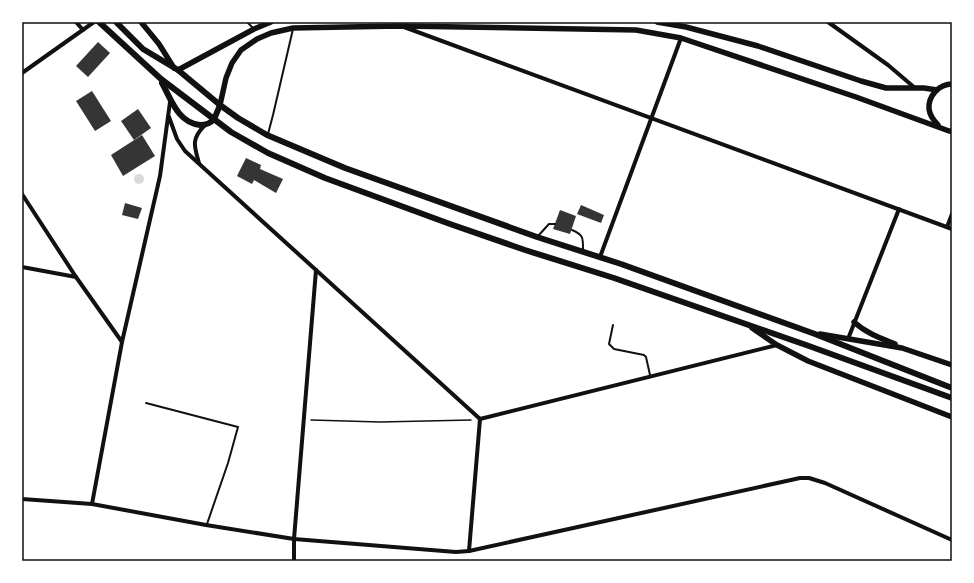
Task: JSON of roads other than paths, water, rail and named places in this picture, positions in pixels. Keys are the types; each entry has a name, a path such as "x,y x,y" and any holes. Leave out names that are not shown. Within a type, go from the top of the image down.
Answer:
{"highway":[{"path":"99,22 161,80 213,120 268,153 325,178 526,250 614,278 952,398"},
{"path":"116,22 143,49 176,69 238,118 267,135 345,168 815,334 952,388"},
{"path":"161,80 170,101 178,112 185,119 198,125 209,124 213,120 220,105"}],"main road":[{"path":"141,22 159,44 176,69 254,29 271,22"},
{"path":"657,22 687,25 758,46 886,88 937,90"},
{"path":"220,105 226,78 232,63 241,50 257,39 271,33 293,28 400,26 636,30 681,38 952,131"},
{"path":"940,127 932,119 929,109 931,98 937,90 947,84 952,84"},
{"path":"854,322 861,329 902,348 952,366"},
{"path":"749,326 777,345 808,360 952,416"},
{"path":"815,334 902,348"}],"street":[{"path":"76,22 83,30"},
{"path":"22,73 94,22"},
{"path":"828,22 888,65 915,88"},
{"path":"400,26 952,229"},
{"path":"600,257 681,38"},
{"path":"92,504 122,342 160,176 170,101"},
{"path":"169,117 180,145 185,151 480,419"},
{"path":"200,164 194,143 198,132 205,125"},
{"path":"22,194 76,277 122,342"},
{"path":"848,339 899,209"},
{"path":"947,227 952,214"},
{"path":"22,267 76,277"},
{"path":"294,561 294,539 305,420 316,270"},
{"path":"480,419 777,345"},
{"path":"469,551 480,419"},
{"path":"22,499 92,504 206,525 294,539 443,552 469,551 800,478 809,478 825,483 952,540"}],"lane":[{"path":"247,22 254,29"},
{"path":"267,135 293,28"},
{"path":"537,237 549,224 555,224"},
{"path":"572,230 579,233 583,237 583,252"},
{"path":"613,325 609,344 611,347 614,349 644,354 650,377"},
{"path":"146,403 238,427 228,463 206,525"}]}
